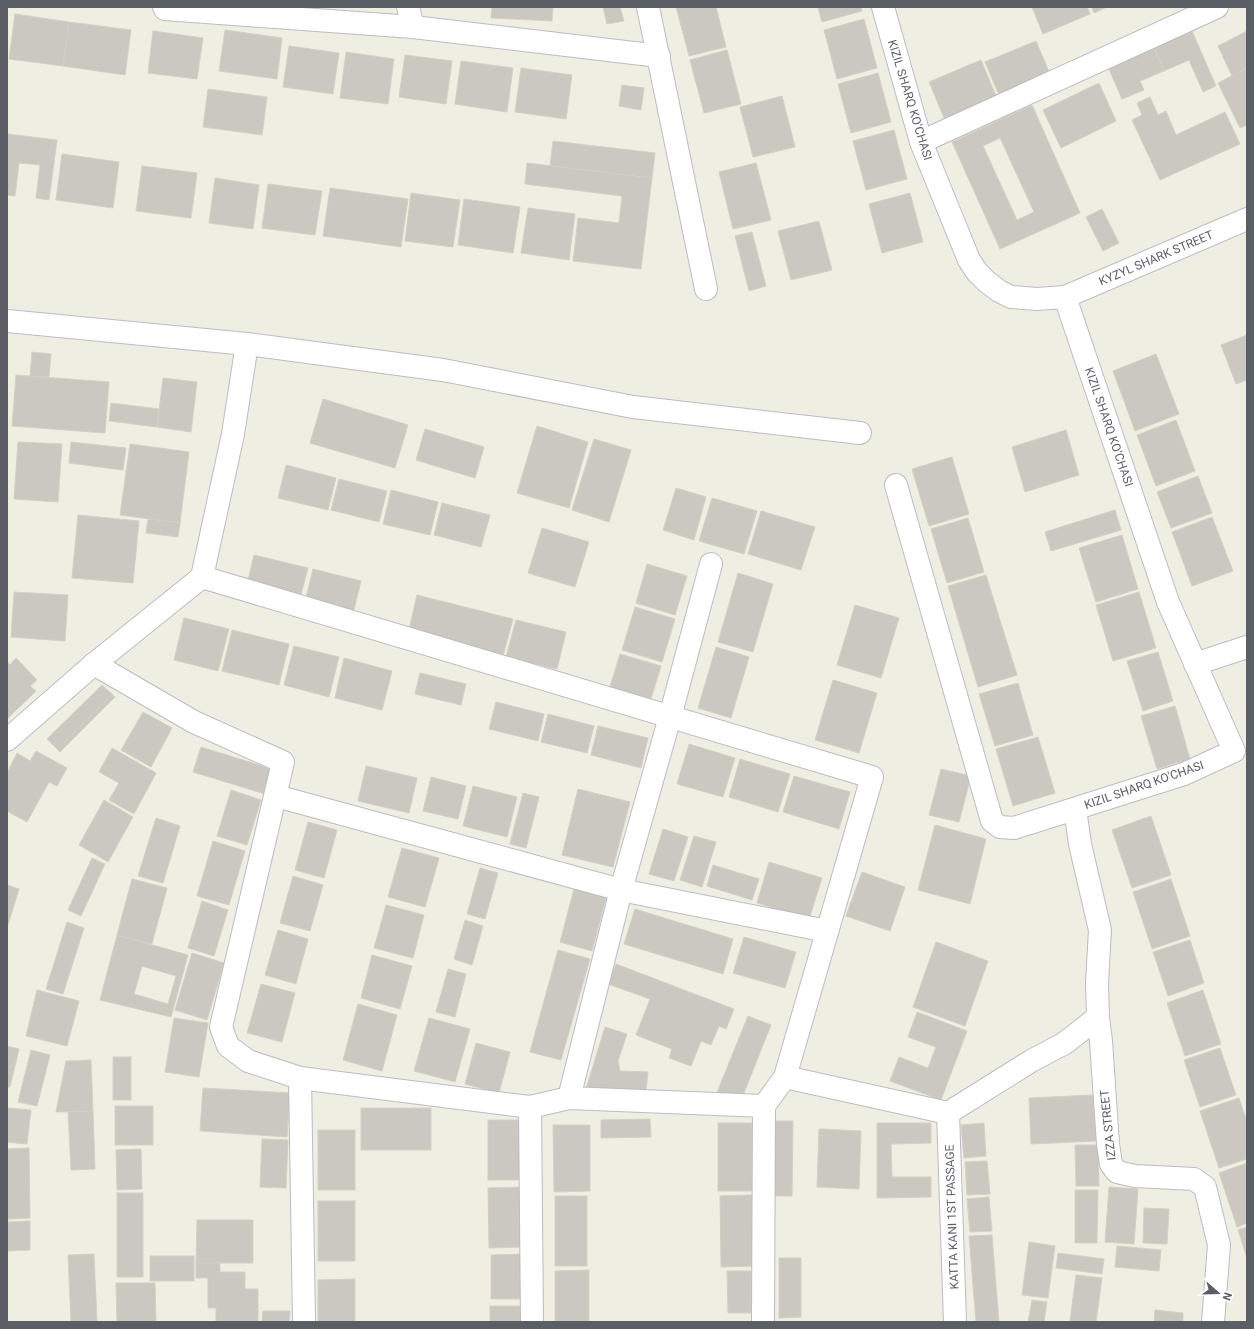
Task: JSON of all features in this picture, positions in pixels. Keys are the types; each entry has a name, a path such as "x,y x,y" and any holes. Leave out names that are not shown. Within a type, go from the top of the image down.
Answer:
{"street":[{"path":"648,7 706,289"},
{"name":"KIZIL SHARQ KO'CHASI","path":"883,7 920,142 969,260 977,272 999,291 1011,297 1037,299 1065,297 1168,602 1195,664 1240,749 1184,774 1014,828 1000,827 992,821 896,485"},
{"path":"920,142 1217,7"},
{"path":"160,8 411,17 659,56"},
{"name":"KYZYL SHARK STREET","path":"1065,297 1247,220"},
{"path":"7,322 248,344 443,370 633,407 860,433"},
{"path":"7,740 94,664 202,577 233,434 248,344"},
{"path":"569,1098 621,890 711,564"},
{"path":"202,577 872,777 785,1077 764,1106 764,1322"},
{"path":"1195,664 1247,646"},
{"path":"94,664 194,722 283,762 221,1027 228,1046 248,1061 300,1078 530,1107 569,1098 764,1106"},
{"path":"276,796 621,890 827,931"},
{"name":"KIZIL SHARQ KO'CHASI","path":"1075,809 1080,844 1100,930 1097,983 1098,1017"},
{"path":"785,1077 948,1113 1031,1061 1064,1044 1098,1017"},
{"name":"IZZA STREET","path":"1098,1017 1108,1144 1111,1164 1118,1172 1135,1176 1194,1179 1205,1187 1219,1245 1213,1322"},
{"path":"300,1078 304,1322"},
{"path":"530,1107 532,1322"},
{"name":"KATTA KANI 1ST PASSAGE","path":"948,1113 955,1322"}],"building":[{"path":"492,7 553,7 552,21 491,18"},
{"path":"603,7 620,7 624,21 607,24"},
{"path":"676,7 716,7 726,47 689,56"},
{"path":"818,7 861,7 862,11 822,22"},
{"path":"1032,7 1087,7 1090,14 1043,34"},
{"path":"1092,7 1107,7 1094,13"},
{"path":"15,14 69,22 63,66 9,59"},
{"path":"864,19 877,68 837,79 824,30"},
{"path":"69,22 131,30 125,75 63,66"},
{"path":"225,30 282,38 277,79 219,71"},
{"path":"153,31 203,38 197,79 148,73"},
{"path":"1192,31 1216,86 1203,92 1189,60 1164,71 1154,47"},
{"path":"1247,31 1247,68 1232,76 1218,46"},
{"path":"1036,41 1053,81 1002,102 985,62"},
{"path":"289,46 339,53 333,94 283,87"},
{"path":"1154,47 1164,71 1140,81 1144,90 1122,99 1108,67"},
{"path":"727,50 741,104 704,113 690,60"},
{"path":"346,52 394,59 388,104 340,98"},
{"path":"405,55 452,61 446,104 399,97"},
{"path":"981,60 999,103 947,125 929,82"},
{"path":"461,61 513,68 507,112 455,104"},
{"path":"521,68 572,75 566,119 515,112"},
{"path":"1247,68 1247,125 1240,128 1218,83"},
{"path":"878,73 891,122 851,133 838,84"},
{"path":"1099,83 1116,121 1061,148 1043,110"},
{"path":"622,85 644,88 641,110 619,106"},
{"path":"208,89 267,97 262,135 203,127"},
{"path":"782,96 795,147 753,157 740,107"},
{"path":"1150,97 1158,115 1166,111 1176,135 1225,112 1240,144 1160,180 1132,120 1142,115 1137,103"},
{"path":"1032,105 1080,213 1000,249 952,142","holes":["1000,138 1034,212 1017,220 983,146"]},
{"path":"894,130 907,179 866,190 853,141"},
{"path":"7,134 57,140 49,200 36,198 40,165 19,163 15,196 7,195"},
{"path":"553,141 655,153 652,178 550,166"},
{"path":"62,154 119,162 113,208 56,200"},
{"path":"527,163 652,178 641,269 573,261 578,218 619,223 622,196 525,184"},
{"path":"756,163 771,220 733,229 719,172"},
{"path":"142,166 197,173 191,218 136,211"},
{"path":"215,178 259,185 253,229 209,223"},
{"path":"268,184 322,191 315,235 262,228"},
{"path":"330,188 408,199 401,247 323,236"},
{"path":"411,193 460,200 453,247 405,241"},
{"path":"910,193 923,242 882,253 869,204"},
{"path":"464,199 520,207 513,253 458,245"},
{"path":"528,208 575,214 569,260 521,253"},
{"path":"1102,209 1119,243 1103,251 1086,217"},
{"path":"819,221 832,270 791,280 778,231"},
{"path":"752,232 766,286 749,291 735,236"},
{"path":"1247,335 1247,380 1236,384 1221,345"},
{"path":"32,352 51,354 49,377 30,376"},
{"path":"1156,354 1179,414 1135,431 1113,371"},
{"path":"16,375 109,382 105,433 12,426"},
{"path":"163,378 197,382 191,432 157,427"},
{"path":"323,399 408,425 395,468 310,443"},
{"path":"111,403 159,409 157,427 109,421"},
{"path":"1176,420 1195,471 1156,486 1137,435"},
{"path":"537,426 588,442 569,508 517,493"},
{"path":"425,429 484,447 475,478 416,460"},
{"path":"1066,430 1079,475 1025,492 1012,447"},
{"path":"594,439 631,450 609,522 572,510"},
{"path":"18,442 62,444 58,502 14,499"},
{"path":"71,442 126,448 123,470 69,463"},
{"path":"130,444 189,452 180,523 120,515"},
{"path":"952,457 969,514 929,526 912,469"},
{"path":"286,465 336,478 328,510 278,498"},
{"path":"1198,476 1212,513 1171,528 1157,492"},
{"path":"339,479 387,491 379,522 331,510"},
{"path":"676,488 706,497 694,540 663,530"},
{"path":"391,490 438,502 430,535 383,524"},
{"path":"712,498 757,511 744,554 699,541"},
{"path":"442,503 490,515 481,547 434,535"},
{"path":"1115,510 1121,530 1051,551 1045,532"},
{"path":"761,511 815,527 801,570 748,554"},
{"path":"78,515 139,521 133,583 72,578"},
{"path":"1212,517 1233,571 1192,586 1172,532"},
{"path":"968,518 984,572 947,583 931,529"},
{"path":"148,519 180,523 178,537 146,533"},
{"path":"542,528 589,542 575,587 528,573"},
{"path":"1122,535 1138,589 1096,602 1079,548"},
{"path":"254,555 308,568 299,602 246,589"},
{"path":"647,564 687,576 675,615 636,603"},
{"path":"313,569 361,581 352,618 304,606"},
{"path":"738,573 773,584 753,652 718,642"},
{"path":"986,575 1017,675 978,687 948,586"},
{"path":"14,592 68,595 65,641 11,637"},
{"path":"1139,592 1156,648 1113,661 1096,605"},
{"path":"417,595 513,619 503,656 408,633"},
{"path":"855,605 899,618 881,678 837,665"},
{"path":"635,607 675,619 662,662 622,650"},
{"path":"184,618 229,629 218,671 174,660"},
{"path":"516,620 566,632 557,669 506,657"},
{"path":"232,630 289,644 279,685 222,671"},
{"path":"294,646 339,657 329,697 284,685"},
{"path":"716,647 749,657 731,718 698,708"},
{"path":"1158,652 1173,701 1143,711 1127,661"},
{"path":"620,654 661,666 650,702 609,690"},
{"path":"16,658 37,680 30,686 36,691 7,719 7,661 10,665"},
{"path":"344,658 392,671 382,710 335,698"},
{"path":"420,673 466,684 461,705 415,694"},
{"path":"833,680 877,693 859,753 815,740"},
{"path":"1018,683 1033,735 995,746 979,694"},
{"path":"102,685 115,697 60,752 47,739"},
{"path":"496,702 544,714 538,741 489,729"},
{"path":"1175,706 1190,759 1157,769 1141,716"},
{"path":"143,712 172,728 151,767 121,750"},
{"path":"548,714 594,726 587,753 541,742"},
{"path":"598,726 648,738 641,768 591,755"},
{"path":"1038,737 1055,793 1013,806 996,749"},
{"path":"689,744 735,758 723,797 677,784"},
{"path":"201,747 272,769 265,794 193,772"},
{"path":"112,748 156,773 134,814 109,800 119,783 99,772"},
{"path":"36,751 67,768 57,786 49,782 27,822 7,811 7,773 17,753 30,761"},
{"path":"740,759 790,774 778,812 729,797"},
{"path":"366,766 417,778 409,813 358,801"},
{"path":"941,769 971,776 959,822 929,815"},
{"path":"794,776 850,792 839,829 783,812"},
{"path":"431,777 466,786 458,819 423,811"},
{"path":"473,786 517,797 507,837 463,826"},
{"path":"578,789 630,802 613,867 562,855"},
{"path":"231,790 261,800 247,845 217,836"},
{"path":"523,793 539,797 526,848 510,844"},
{"path":"104,800 133,817 108,862 79,845"},
{"path":"1151,816 1171,875 1132,888 1112,830"},
{"path":"156,818 180,826 163,883 138,876"},
{"path":"308,822 337,830 324,878 295,870"},
{"path":"935,825 986,839 970,904 918,890"},
{"path":"663,829 688,837 674,881 649,874"},
{"path":"694,836 716,842 702,887 680,880"},
{"path":"213,841 245,851 229,905 197,896"},
{"path":"402,848 439,858 425,907 388,897"},
{"path":"92,858 105,864 81,916 68,910"},
{"path":"769,862 822,878 809,919 757,903"},
{"path":"713,865 759,879 752,900 707,886"},
{"path":"480,868 498,873 485,919 467,914"},
{"path":"862,872 905,887 890,931 846,916"},
{"path":"293,876 323,885 310,931 280,923"},
{"path":"132,879 167,888 152,944 117,935"},
{"path":"1171,879 1190,936 1152,949 1133,892"},
{"path":"7,885 19,889 8,925 7,925"},
{"path":"574,889 606,898 592,951 560,942"},
{"path":"202,901 228,910 214,956 188,948"},
{"path":"386,905 424,915 413,958 374,948"},
{"path":"635,909 733,939 723,974 624,944"},
{"path":"465,920 483,926 472,965 454,959"},
{"path":"67,922 84,928 63,994 46,989"},
{"path":"278,930 308,939 296,984 265,975"},
{"path":"117,935 188,955 171,1017 100,1000","holes":["142,966 176,976 168,1004 134,994"]},
{"path":"744,937 796,952 785,988 733,973"},
{"path":"1190,940 1204,983 1168,996 1153,952"},
{"path":"936,942 988,961 965,1026 913,1007"},
{"path":"558,950 590,959 561,1060 530,1052"},
{"path":"192,953 224,963 207,1020 175,1010"},
{"path":"372,955 412,966 400,1009 361,998"},
{"path":"616,964 734,1009 726,1029 719,1026 711,1045 701,1041 691,1066 669,1058 672,1049 636,1035 650,999 608,984"},
{"path":"448,969 466,974 455,1017 436,1012"},
{"path":"261,984 295,993 282,1042 247,1033"},
{"path":"37,990 79,1001 67,1046 26,1036"},
{"path":"1203,990 1221,1044 1185,1056 1167,1003"},
{"path":"358,1004 397,1015 382,1071 343,1060"},
{"path":"917,1012 967,1031 941,1100 890,1081 899,1057 928,1068 936,1047 908,1037"},
{"path":"748,1016 771,1025 744,1093 716,1095"},
{"path":"174,1018 208,1023 199,1077 165,1072"},
{"path":"429,1018 470,1029 455,1082 414,1071"},
{"path":"605,1027 627,1034 618,1061 620,1071 648,1072 646,1091 586,1089"},
{"path":"476,1043 510,1052 499,1093 465,1084"},
{"path":"7,1046 19,1049 10,1087 7,1087"},
{"path":"1220,1048 1236,1095 1200,1107 1184,1060"},
{"path":"31,1050 50,1055 37,1106 18,1102"},
{"path":"113,1057 131,1057 131,1100 113,1100"},
{"path":"91,1060 93,1111 56,1112 66,1061"},
{"path":"203,1088 290,1093 287,1137 200,1131"},
{"path":"1093,1095 1096,1141 1031,1144 1029,1098"},
{"path":"1239,1098 1247,1122 1247,1159 1219,1168 1200,1111"},
{"path":"115,1106 153,1106 153,1145 115,1145"},
{"path":"7,1108 31,1110 27,1144 7,1142"},
{"path":"361,1108 431,1108 431,1150 361,1150"},
{"path":"93,1111 95,1169 71,1170 68,1112"},
{"path":"650,1119 651,1137 601,1138 601,1120"},
{"path":"488,1120 525,1120 525,1180 488,1180"},
{"path":"771,1121 793,1121 792,1196 770,1196"},
{"path":"718,1123 752,1123 752,1191 718,1191"},
{"path":"877,1123 931,1123 931,1143 891,1144 892,1177 931,1177 931,1197 877,1198"},
{"path":"984,1123 986,1156 964,1158 961,1125"},
{"path":"553,1125 590,1125 590,1191 554,1192"},
{"path":"819,1129 861,1131 859,1189 817,1187"},
{"path":"318,1130 355,1130 355,1190 318,1190"},
{"path":"262,1139 288,1140 286,1188 260,1187"},
{"path":"1075,1145 1098,1145 1099,1186 1076,1186"},
{"path":"29,1148 30,1218 7,1219 7,1149"},
{"path":"141,1149 142,1189 117,1190 116,1150"},
{"path":"987,1161 990,1194 967,1195 965,1162"},
{"path":"1247,1163 1247,1223 1237,1227 1219,1173"},
{"path":"525,1187 525,1247 489,1248 488,1188"},
{"path":"1109,1187 1138,1189 1134,1244 1105,1242"},
{"path":"1075,1190 1098,1190 1097,1243 1075,1243"},
{"path":"117,1193 143,1193 143,1277 117,1277"},
{"path":"752,1195 752,1266 721,1267 720,1196"},
{"path":"555,1196 587,1196 587,1266 555,1266"},
{"path":"989,1197 992,1231 970,1232 967,1199"},
{"path":"318,1201 355,1201 355,1261 318,1261"},
{"path":"1144,1208 1169,1209 1167,1244 1143,1243"},
{"path":"197,1220 253,1220 253,1263 196,1263"},
{"path":"30,1221 30,1250 7,1251 7,1222"},
{"path":"1247,1227 1247,1258 1238,1230"},
{"path":"992,1235 999,1322 976,1322 969,1236"},
{"path":"1029,1242 1055,1246 1048,1298 1022,1295"},
{"path":"1117,1246 1161,1250 1159,1271 1115,1267"},
{"path":"1058,1253 1104,1259 1102,1274 1056,1268"},
{"path":"94,1254 97,1322 71,1322 68,1255"},
{"path":"525,1254 526,1299 491,1299 491,1255"},
{"path":"150,1256 194,1256 194,1281 150,1281"},
{"path":"779,1258 801,1258 801,1317 779,1318"},
{"path":"196,1263 220,1263 220,1272 245,1272 245,1289 258,1289 258,1322 216,1322 216,1308 208,1308 208,1278 196,1278"},
{"path":"589,1270 589,1322 555,1322 555,1271"},
{"path":"727,1271 751,1271 751,1313 728,1313"},
{"path":"1076,1275 1102,1278 1096,1322 1070,1321"},
{"path":"355,1279 355,1322 318,1322 318,1280"},
{"path":"116,1283 155,1283 156,1322 117,1322"},
{"path":"1032,1300 1047,1302 1044,1322 1028,1322"},
{"path":"490,1306 526,1306 526,1322 490,1322"},
{"path":"1155,1310 1183,1313 1183,1322 1154,1322"},
{"path":"263,1311 290,1311 289,1322 262,1322"}]}
